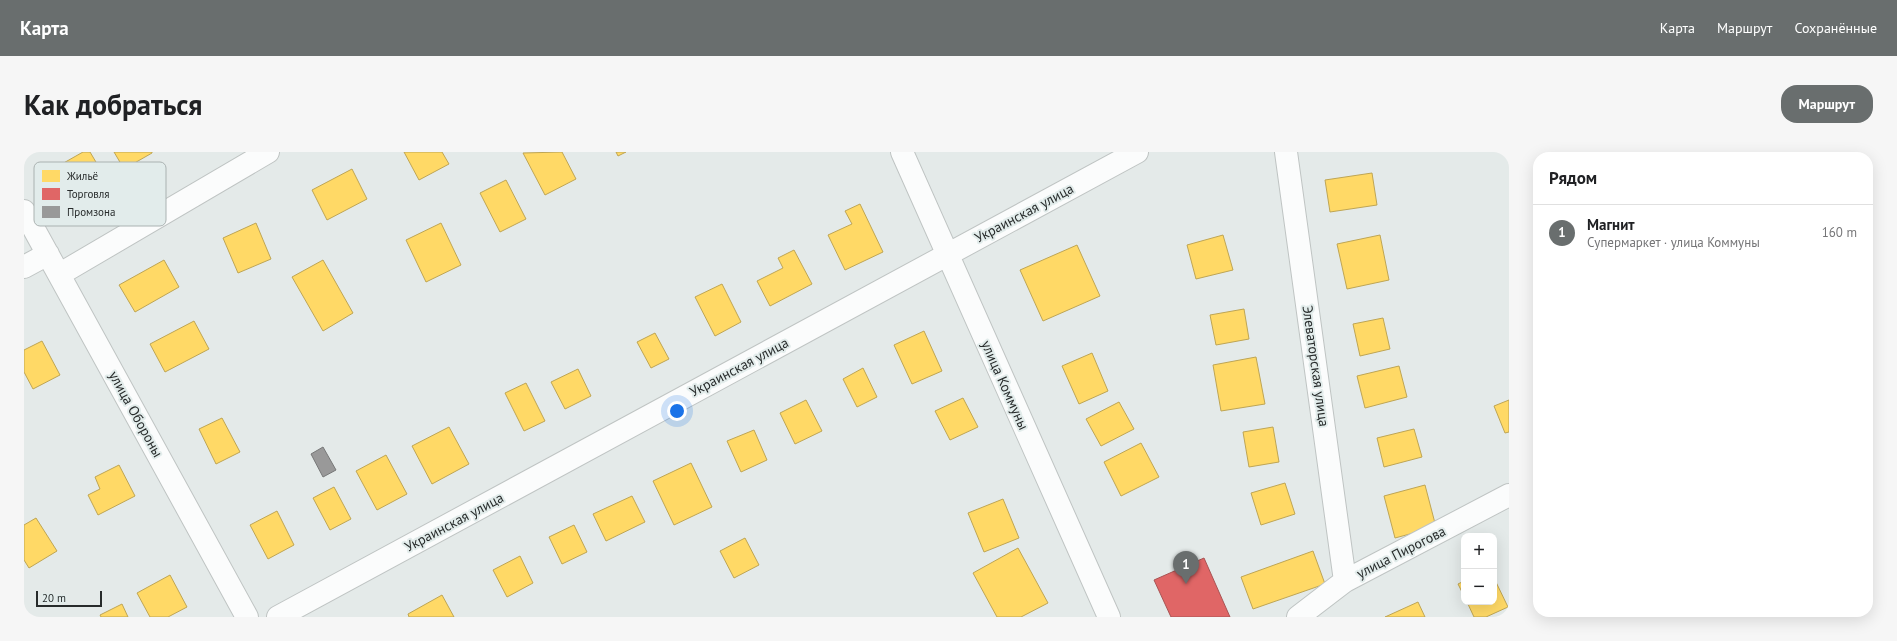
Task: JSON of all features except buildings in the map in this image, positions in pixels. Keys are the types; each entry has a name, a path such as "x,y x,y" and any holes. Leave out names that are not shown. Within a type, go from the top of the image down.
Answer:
{"street":[{"path":"166,212 268,152"},
{"name":"улица Коммуны","path":"902,152 1109,617"},
{"name":"Украинская улица","path":"278,617 1137,152"},
{"name":"Элеваторская улица","path":"1286,152 1345,581"},
{"name":"улица Обороны","path":"24,211 60,274 247,617"},
{"path":"60,274 142,226"},
{"path":"24,267 48,254"},
{"name":"улица Пирогова","path":"1298,617 1345,581 1509,496"}],"place":[{"name":"Магнит","path":"1186,584"}]}
